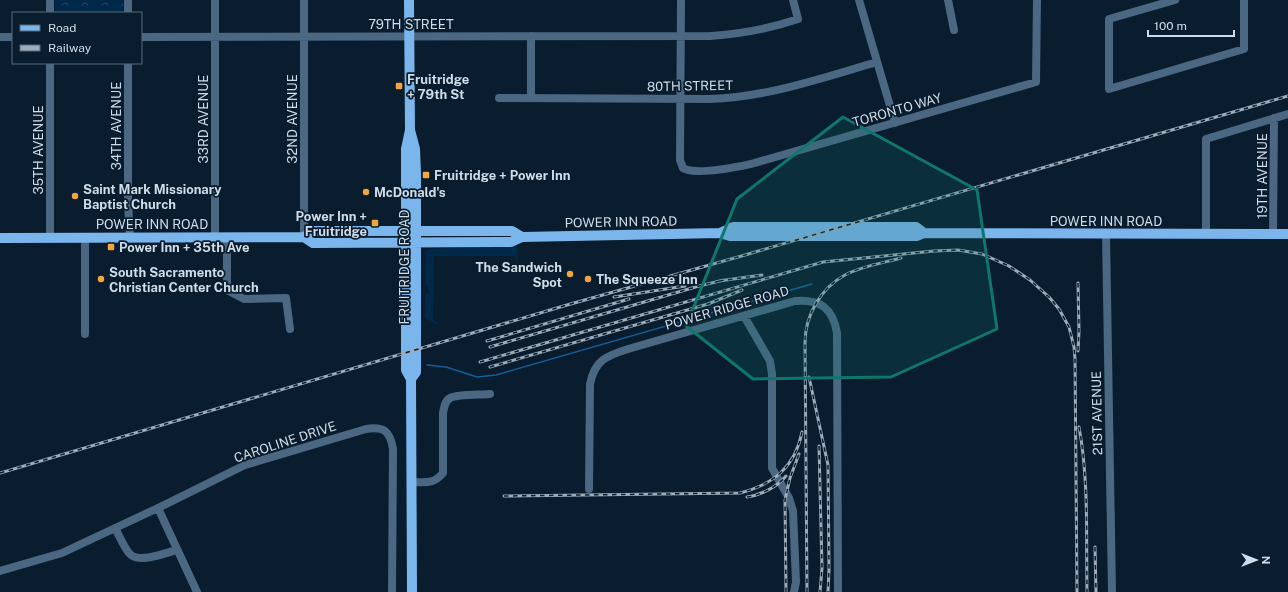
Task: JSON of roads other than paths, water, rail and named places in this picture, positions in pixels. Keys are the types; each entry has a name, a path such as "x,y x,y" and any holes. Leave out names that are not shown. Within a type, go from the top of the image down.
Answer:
{"main road":[{"name":"FRUITRIDGE ROAD","path":"409,0 410,130 406,148 412,231 406,370 411,379 412,592"},
{"name":"POWER INN ROAD","path":"0,238 304,237 314,231 512,231 522,236 720,233 730,236 917,236 924,233 1288,234"},
{"name":"POWER INN ROAD","path":"304,237 313,243 411,243 511,242 522,236"}],"street":[{"path":"50,0 50,12"},
{"path":"128,0 128,12"},
{"name":"33RD AVENUE","path":"215,0 215,237"},
{"name":"32ND AVENUE","path":"304,0 304,237"},
{"path":"680,99 681,0"},
{"name":"79TH STREET","path":"142,37 729,35 784,24 798,19 793,0"},
{"path":"859,0 895,123"},
{"path":"948,0 954,30"},
{"name":"TORONTO WAY","path":"680,99 680,160 683,168 690,171 737,167 1036,82 1037,0"},
{"path":"1172,0 1109,19 1109,89 1244,49 1244,0"},
{"path":"531,36 531,98"},
{"path":"0,37 12,37"},
{"name":"80TH STREET","path":"499,98 680,99 725,98 760,95 877,62"},
{"name":"35TH AVENUE","path":"50,64 50,238"},
{"name":"34TH AVENUE","path":"128,64 128,202 130,237"},
{"path":"1206,234 1206,139 1288,114"},
{"name":"19TH AVENUE","path":"1273,234 1274,118"},
{"name":"21ST AVENUE","path":"1106,234 1112,592"},
{"path":"85,238 85,334"},
{"path":"227,238 227,290 244,299 286,298 290,329"},
{"name":"POWER RIDGE ROAD","path":"589,489 590,384 592,372 599,362 609,355 628,349 795,301 807,300 819,303 829,311 835,321 837,333 838,592"},
{"path":"744,316 770,361 772,374 772,468 789,498 794,511 796,582 794,592"},
{"path":"411,482 429,482 437,480 443,473 443,412 449,399 457,396 490,394"},
{"name":"CAROLINE DRIVE","path":"0,571 62,553 245,465 366,429 376,428 385,431 392,439 393,449 392,592"},
{"path":"158,508 197,592"},
{"path":"115,528 130,554 136,558 142,559 177,550"}],"waterway":[{"path":"427,365 446,367 477,377 496,375 812,284"}],"railway":[{"path":"0,473 567,305 745,255 1288,96"},
{"path":"480,362 823,262 934,251 958,250 982,254 1009,266 1030,280 1049,297 1059,309 1069,327 1074,347 1075,359 1077,592"},
{"path":"807,592 805,343 808,322 816,303 836,281 858,269 901,258"},
{"path":"719,281 762,275"},
{"path":"490,347 724,280"},
{"path":"1078,283 1078,351"},
{"path":"614,297 685,286"},
{"path":"490,367 708,304 742,290"},
{"path":"487,341 629,299"},
{"path":"809,377 828,465 828,592"},
{"path":"1079,427 1086,488 1087,592"},
{"path":"504,496 740,493 763,485 781,472 794,455 802,432"},
{"path":"819,446 822,568 820,592"},
{"path":"786,592 785,500 790,478 799,454"},
{"path":"747,497 768,490 778,484 786,476"},
{"path":"1095,547 1096,592"}],"place":[{"name":"Fruitridge + 79th St","path":"399,86"},
{"name":"Fruitridge + Power Inn","path":"426,175"},
{"name":"McDonald's","path":"366,192"},
{"name":"Saint Mark Missionary Baptist Church","path":"75,196"},
{"name":"Power Inn + Fruitridge","path":"375,223"},
{"name":"Power Inn + 35th Ave","path":"111,247"},
{"name":"The Sandwich Spot","path":"570,274"},
{"name":"South Sacramento Christian Center Church","path":"101,279"},
{"name":"The Squeeze Inn","path":"588,279"}]}
